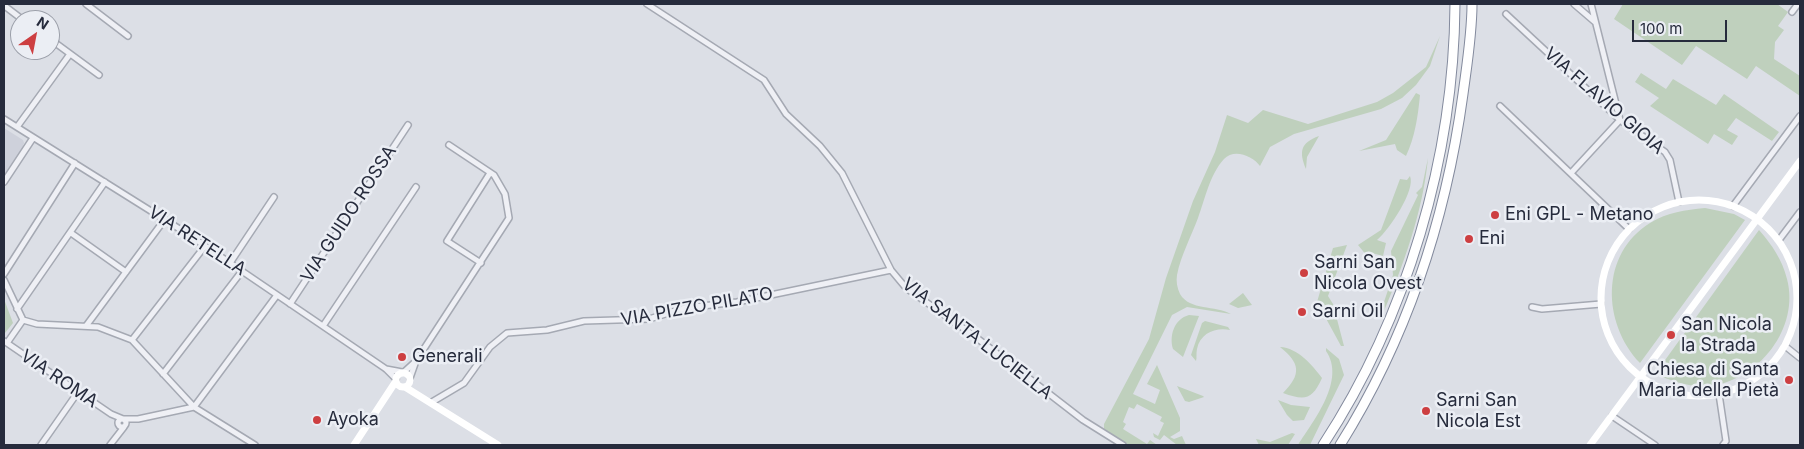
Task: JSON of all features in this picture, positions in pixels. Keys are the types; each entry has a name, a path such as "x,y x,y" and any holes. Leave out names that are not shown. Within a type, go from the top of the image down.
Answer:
{"highway":[{"path":"1323,445 1343,415 1382,339 1408,274 1429,200 1443,134 1455,29 1455,4"},
{"path":"1340,445 1356,419 1395,344 1422,274 1443,203 1457,135 1472,26 1472,4"}],"street":[{"path":"86,4 128,36"},
{"name":"VIA SANTA LUCIELLA","path":"647,4 764,80 786,114 820,146 842,173 891,270 906,288 973,335 1076,414 1123,445"},
{"path":"1574,4 1595,22"},
{"path":"1571,173 1620,120 1591,4"},
{"path":"1792,12 1798,4"},
{"name":"VIA FLAVIO GIOIA","path":"1506,14 1620,120 1665,152 1670,160 1679,202"},
{"path":"60,46 99,75"},
{"path":"17,127 70,54"},
{"path":"1500,106 1629,229"},
{"path":"1733,206 1800,116"},
{"name":"VIA RETELLA","path":"4,119 206,246 432,402"},
{"name":"VIA GUIDO ROSSA","path":"290,304 408,125"},
{"path":"4,182 34,138"},
{"path":"354,445 392,389 403,382 510,218 505,194 490,173 448,145"},
{"path":"1590,445 1800,161"},
{"path":"4,274 75,163"},
{"path":"481,263 447,241 490,173"},
{"path":"17,309 105,182"},
{"path":"324,326 416,187"},
{"path":"230,263 274,196"},
{"path":"1697,199 1733,206 1757,218 1779,240 1788,256 1799,287 1793,328 1785,346 1764,372 1750,382 1719,394 1698,395 1678,393 1652,383 1641,376 1628,365 1609,336 1601,304 1601,290 1607,263 1629,229 1652,212 1679,202 1697,199"},
{"path":"1779,240 1800,212"},
{"path":"86,326 164,219"},
{"path":"71,233 126,272"},
{"path":"132,340 206,246"},
{"name":"VIA PIZZO PILATO","path":"432,402 464,383 490,347 507,333 547,330 584,321 649,319 691,307 737,302 891,270"},
{"path":"162,374 242,271"},
{"path":"4,280 23,320 37,324 86,326 114,331 132,340 194,407 255,445"},
{"path":"194,407 277,294"},
{"path":"1532,307 1542,309 1601,304"},
{"name":"VIA ROMA","path":"23,320 5,342 111,414 123,419 138,419"},
{"path":"1785,346 1800,358"},
{"path":"403,372 416,361"},
{"name":"VIA RETELLA","path":"386,369 403,372 403,382"},
{"path":"41,445 78,392"},
{"path":"1719,394 1726,441 1723,445"},
{"path":"432,402 498,445"},
{"name":"VIA ROMA","path":"111,414 122,425 138,419 194,407"},
{"path":"1612,416 1654,445"},
{"path":"110,445 122,425 127,422 123,419"}],"shaded area":[{"path":"4,128 23,140 24,143 21,152 4,176"}],"green space":[{"path":"1623,4 1777,4 1788,12 1778,26 1784,30 1775,42 1774,59 1800,76 1800,96 1756,66 1747,79 1696,46 1682,65 1614,19"},
{"path":"1440,36 1430,66 1416,85 1402,98 1381,109 1294,134 1270,147 1260,166 1248,156 1238,154 1233,154 1224,159 1208,187 1181,260 1177,282 1180,294 1190,303 1231,314 1187,307 1172,315 1133,394 1155,404 1160,390 1147,384 1157,365 1180,418 1180,431 1170,437 1174,439 1182,436 1186,445 1177,445 1164,435 1160,440 1154,437 1153,433 1158,436 1164,423 1160,421 1162,417 1137,404 1134,409 1129,407 1123,422 1126,424 1123,429 1147,444 1150,440 1157,445 1129,445 1104,429 1104,424 1149,339 1166,278 1193,201 1215,152 1227,115 1248,123 1263,110 1308,124 1377,102 1393,93 1426,67"},
{"path":"1641,73 1666,89 1673,79 1716,105 1724,94 1779,132 1772,141 1736,118 1727,130 1738,136 1732,145 1714,134 1708,144 1650,106 1659,98 1635,82"},
{"path":"1416,93 1420,95 1417,119 1406,156 1397,150 1395,144 1359,151 1386,140"},
{"path":"1319,136 1307,157 1306,169 1302,158 1303,149 1308,142"},
{"path":"1428,158 1417,219 1390,297 1382,316 1379,317 1393,275 1391,251 1418,195 1416,193 1422,187"},
{"path":"1410,176 1409,190 1400,210 1377,240 1386,243 1383,256 1372,253 1367,256 1358,245 1381,230 1400,179 1407,180"},
{"path":"1705,208 1734,214 1745,220 1640,363 1627,347 1618,329 1613,309 1612,290 1615,270 1622,252 1634,236 1657,219 1677,212"},
{"path":"1759,230 1772,247 1782,265 1787,279 1789,297 1787,316 1781,333 1772,349 1745,374 1728,382 1710,386 1688,385 1655,374"},
{"path":"1347,245 1328,296 1333,304 1344,346 1341,346 1317,302 1333,248"},
{"path":"1243,293 1252,305 1238,308 1229,304"},
{"path":"4,299 13,323 5,333 4,333"},
{"path":"1189,315 1199,316 1183,357 1173,349 1172,334 1176,324"},
{"path":"1205,321 1228,327 1230,330 1214,330 1205,335 1199,343 1196,361 1191,355 1202,323"},
{"path":"1280,347 1293,350 1299,354 1322,378 1311,395 1302,398 1283,393 1293,380 1296,369 1292,358"},
{"path":"1326,348 1339,359 1344,375 1310,445 1298,445 1319,412 1330,387 1331,362"},
{"path":"1177,386 1204,397 1189,402 1185,401"},
{"path":"1278,400 1291,405 1310,407 1304,420 1293,421"},
{"path":"1292,433 1295,434 1288,445 1259,445 1256,439 1270,442"}],"place":[{"name":"Eni GPL - Metano","path":"1495,215"},
{"name":"Eni","path":"1469,239"},
{"name":"Sarni San Nicola Ovest","path":"1304,273"},
{"name":"Sarni Oil","path":"1302,312"},
{"name":"San Nicola la Strada","path":"1671,335"},
{"name":"Generali","path":"402,357"},
{"name":"Chiesa di Santa Maria della Pietà","path":"1789,380"},
{"name":"Sarni San Nicola Est","path":"1426,411"},
{"name":"Ayoka","path":"317,420"}]}
